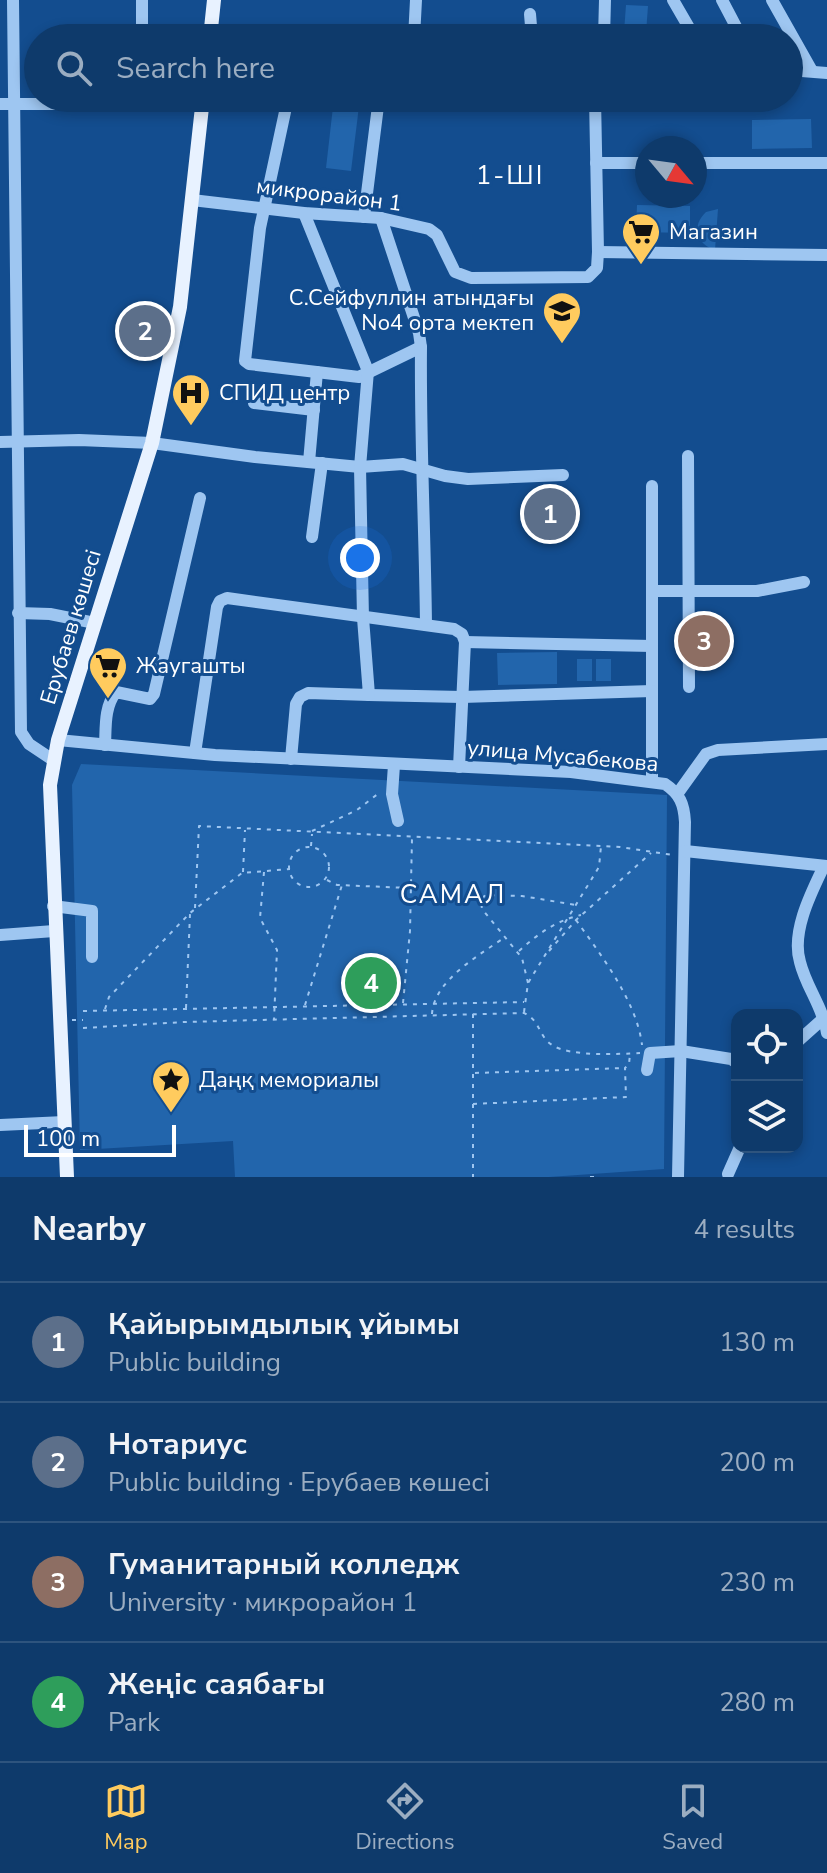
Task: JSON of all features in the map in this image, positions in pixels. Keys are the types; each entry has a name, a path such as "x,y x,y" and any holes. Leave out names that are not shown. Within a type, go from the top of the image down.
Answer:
{"main road":[{"path":"211,24 214,0"},
{"name":"Ерубаев көшесі","path":"67,1177 53,906 50,785 53,760 152,443 180,307 202,112"}],"street":[{"path":"13,0 21,732 29,744 53,760"},
{"path":"142,0 142,24"},
{"path":"415,24 416,0"},
{"path":"604,24 605,0"},
{"path":"673,0 687,24"},
{"path":"722,0 735,24"},
{"path":"772,0 786,24"},
{"path":"530,14 531,24"},
{"path":"803,55 812,71"},
{"path":"803,71 827,73"},
{"path":"0,104 24,104"},
{"path":"285,112 264,207 245,361 249,364 359,377 421,347"},
{"path":"364,217 377,112"},
{"path":"595,112 598,252 827,255"},
{"path":"596,163 635,163"},
{"path":"707,163 827,163"},
{"name":"микрорайон 1","path":"192,200 381,218 429,229 437,235 455,272 471,278 588,277 597,268 598,252"},
{"path":"304,213 368,371 360,467 363,618 369,695"},
{"path":"381,218 421,347 426,625"},
{"path":"312,537 317,372"},
{"path":"254,403 314,410"},
{"path":"0,442 79,440 152,443 360,467 393,462 468,479 563,475"},
{"path":"688,456 689,687"},
{"path":"652,486 652,782"},
{"path":"105,745 108,706 113,695 116,692 150,699 154,694 200,498"},
{"path":"652,591 757,591 804,582"},
{"path":"195,753 217,607 220,601 227,598 454,629 462,634 465,642 459,767"},
{"path":"18,613 50,614 95,623"},
{"path":"465,642 652,646"},
{"path":"291,759 296,704 300,697 308,693 462,697 652,691"},
{"name":"улица Мусабекова","path":"58,740 291,759 571,772 665,784 678,793 684,808 680,853 678,1177"},
{"path":"678,793 695,765 706,754 718,750 822,745"},
{"path":"394,765 392,794 398,821"},
{"path":"680,853 826,866 801,921 799,961 824,1018 827,1033"},
{"path":"53,906 92,911 92,957"},
{"path":"0,935 54,931"},
{"path":"803,1037 824,1018"},
{"path":"647,1070 650,1053 681,1051 731,1059"},
{"path":"0,1125 64,1122"},
{"path":"728,1174 737,1153"}],"path":[{"path":"310,832 357,810 393,782"},
{"path":"195,908 199,826 601,846 680,853"},
{"path":"242,873 245,829"},
{"path":"310,832 311,846"},
{"path":"403,1003 412,888 412,837"},
{"path":"311,846 327,856 330,870 322,884 308,888 291,878 289,864 297,851 311,846"},
{"path":"524,1013 528,983 599,867 601,846"},
{"path":"544,956 576,920 651,852"},
{"path":"104,1010 109,997 195,908 242,873 290,869"},
{"path":"264,871 260,918 277,950 274,1020"},
{"path":"325,879 342,885 412,888"},
{"path":"305,1005 342,885"},
{"path":"528,983 522,958 482,909 481,901 485,895 522,896 576,905"},
{"path":"186,1008 190,913"},
{"path":"518,952 537,935 568,918 582,915"},
{"path":"83,1028 524,1013 535,1019 541,1033 552,1045 570,1051 643,1053 639,1025 629,1003 576,920"},
{"path":"432,1016 433,1003 458,970 506,937"},
{"path":"83,1011 524,1002"},
{"path":"473,1014 473,1177"},
{"path":"473,1104 626,1097 625,1068 629,1064 630,1053"},
{"path":"473,1073 625,1068"}],"shaded area":[{"path":"626,5 648,6 647,24 625,24"},
{"path":"332,112 358,112 351,171 326,168"},
{"path":"811,119 812,148 752,149 752,120"},
{"path":"637,208 690,208 690,233 636,232"},
{"path":"718,209 715,250 703,244 697,229 706,212"},
{"path":"557,652 557,684 498,685 497,653"},
{"path":"577,659 592,659 592,681 577,681"},
{"path":"596,659 611,659 611,681 596,681"},
{"path":"81,764 667,795 664,1169 549,1177 235,1177 233,1141 80,1150 72,785"}],"place":[{"name":"Магазин","path":"641,266"},
{"name":"Нотариус","path":"145,331"},
{"name":"С.Сейфуллин атындағы No4 орта мектеп","path":"562,345"},
{"name":"СПИД центр","path":"191,427"},
{"name":"Қайырымдылық ұйымы","path":"550,514"},
{"name":"Гуманитарный колледж","path":"704,641"},
{"name":"Жаугашты","path":"108,700"},
{"name":"Жеңіс саябағы","path":"371,983"},
{"name":"Даңқ мемориалы","path":"171,1114"}],"district":[{"name":"1-ШІ","path":"510,175"},
{"name":"САМАЛ","path":"453,894"}]}
